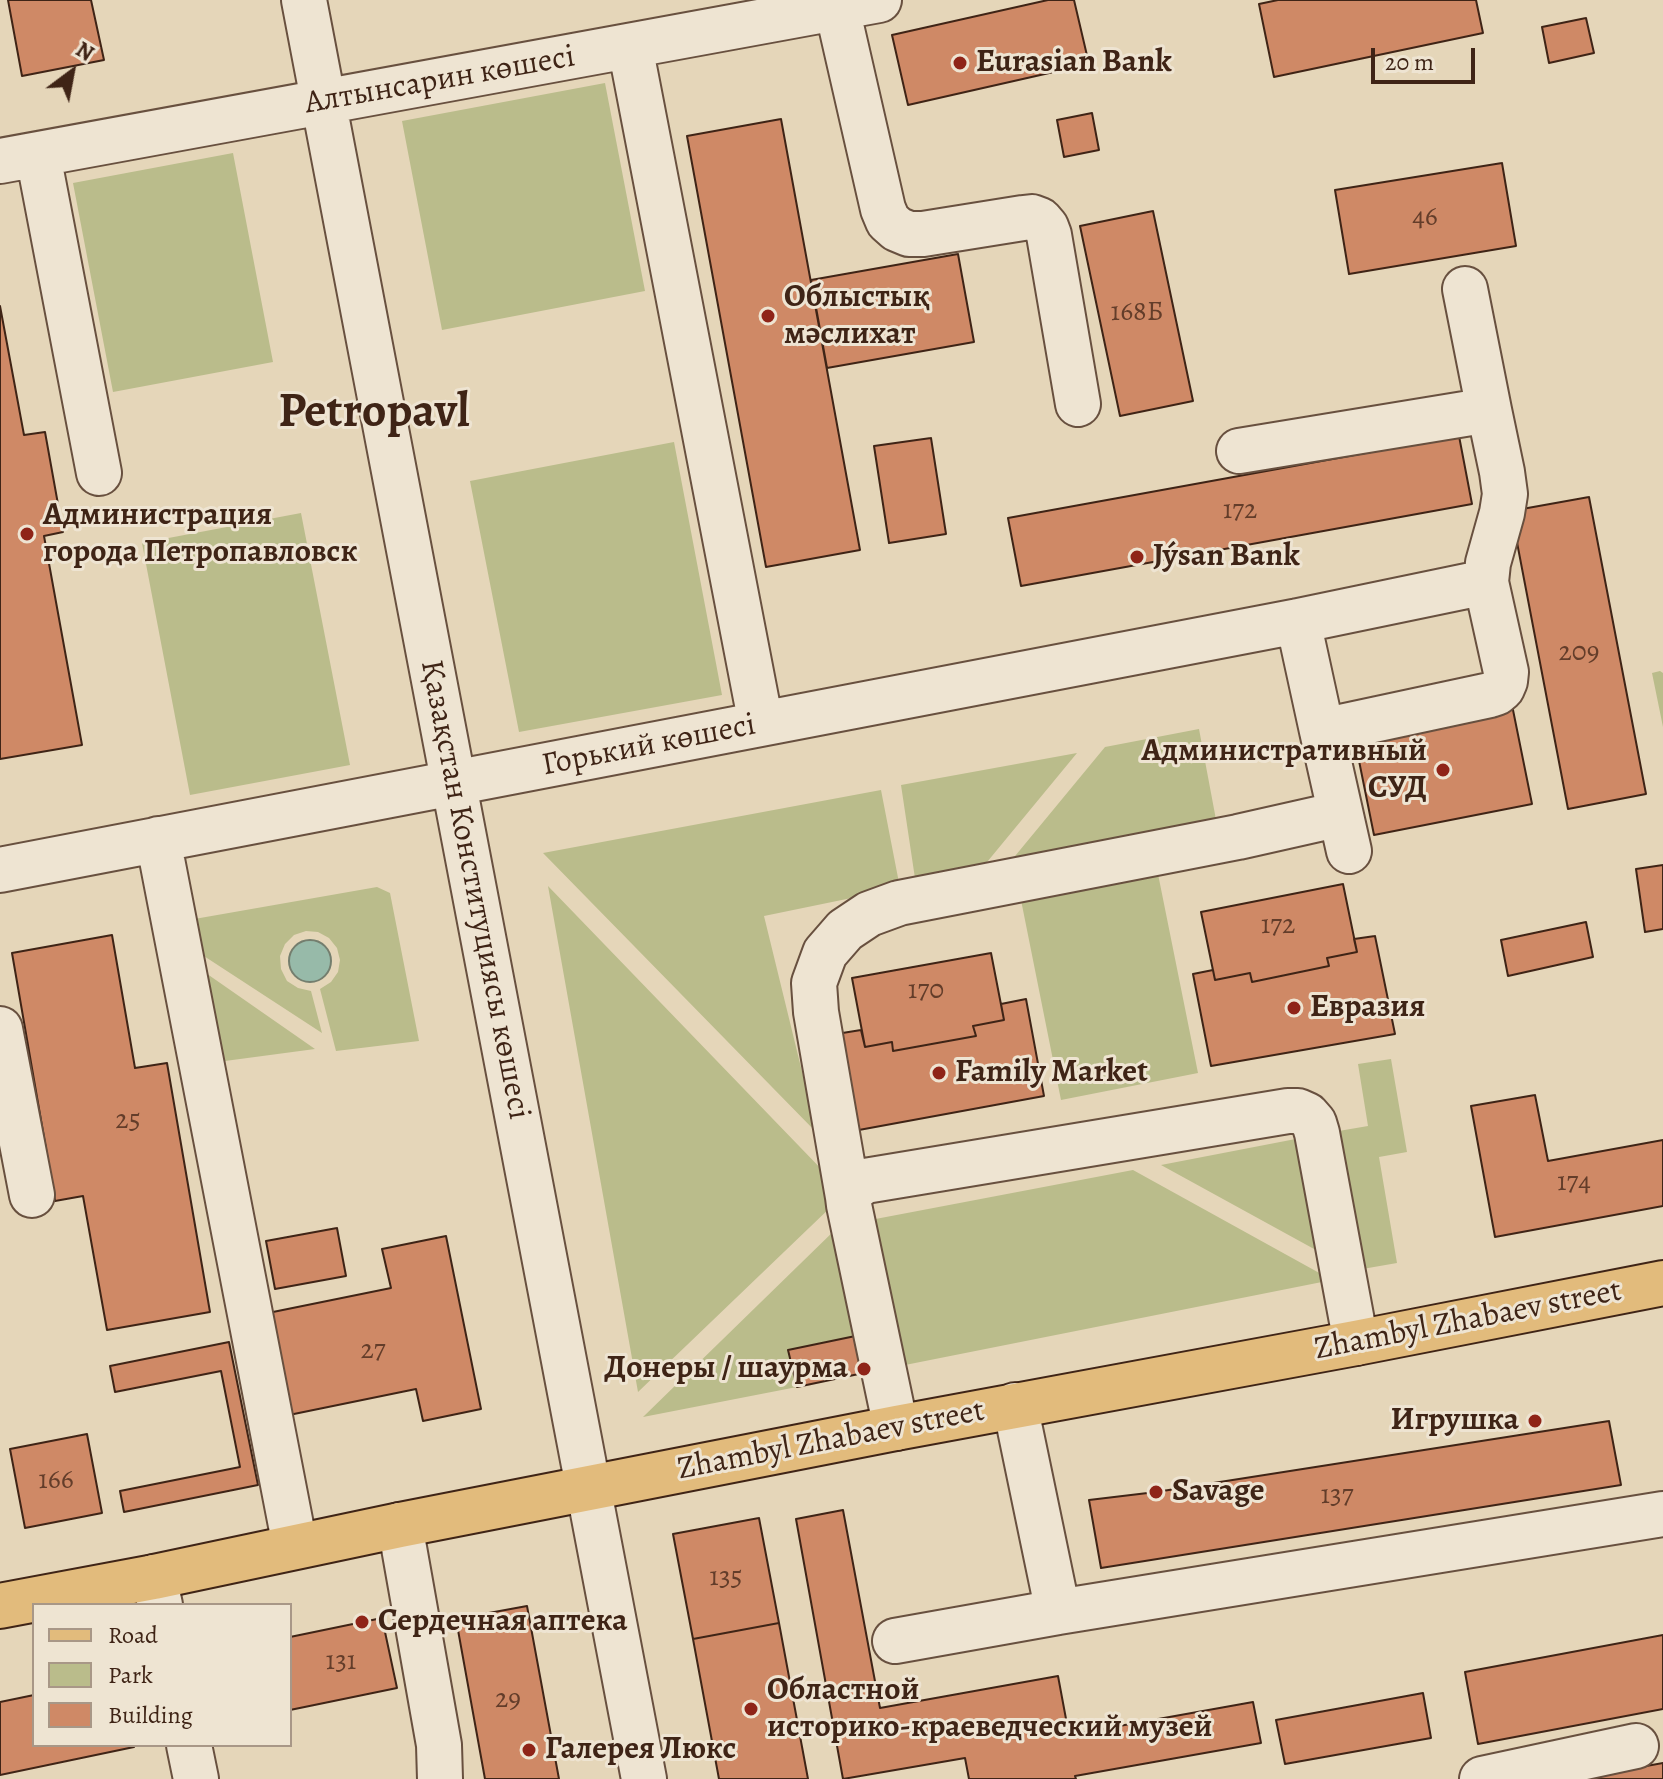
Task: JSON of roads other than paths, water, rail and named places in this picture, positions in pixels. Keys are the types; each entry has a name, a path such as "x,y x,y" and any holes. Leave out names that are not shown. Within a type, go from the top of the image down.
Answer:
{"main road":[{"name":"Zhambyl Zhabaev street","path":"0,1606 157,1591 295,1546 1015,1405 1662,1289"}],"street":[{"name":"Қазақстан Конституциясы көшесі","path":"304,0 644,1779"},
{"name":"Алтынсарин көшесі","path":"19,158 630,46 794,8 837,8 879,0"},
{"path":"837,8 888,221 909,234 923,234 1023,218 1040,220 1049,235 1078,404"},
{"path":"630,46 761,724"},
{"path":"19,158 99,473"},
{"path":"1322,731 1496,693 1505,681 1506,672 1486,582 1505,494 1465,289"},
{"path":"1239,451 1489,410"},
{"name":"Горький көшесі","path":"0,870 1298,621 1486,582"},
{"path":"896,1428 848,1197 816,1012 814,983 825,953 845,930 869,914 910,900 1238,837 1344,832 1298,621"},
{"path":"158,839 295,1546"},
{"path":"0,1029 32,1195"},
{"path":"848,1197 865,1181 1298,1111 1314,1123 1317,1133 1356,1343"},
{"path":"1015,1405 1058,1612"},
{"path":"895,1641 1663,1514"},
{"path":"400,1525 439,1745 440,1779"},
{"path":"1486,1779 1636,1746"},
{"path":"189,1747 196,1779"}],"place":[{"name":"Eurasian Bank","path":"960,63"},
{"name":"Облыстық мәслихат","path":"768,316"},
{"name":"Администрация города Петропавловск","path":"27,534"},
{"name":"Jýsan Bank","path":"1137,557"},
{"name":"Административный СУД","path":"1443,770"},
{"name":"Евразия","path":"1294,1008"},
{"name":"Family Мarket","path":"939,1073"},
{"name":"Донеры / шаурма","path":"864,1369"},
{"name":"Игрушка","path":"1535,1421"},
{"name":"Savage","path":"1156,1492"},
{"name":"Сердечная аптека","path":"362,1622"},
{"name":"Oбластной историко-краеведческий музей","path":"751,1709"},
{"name":"Галерея Люкс","path":"529,1750"}],"district":[{"name":"Petropavl","path":"374,414"}]}
